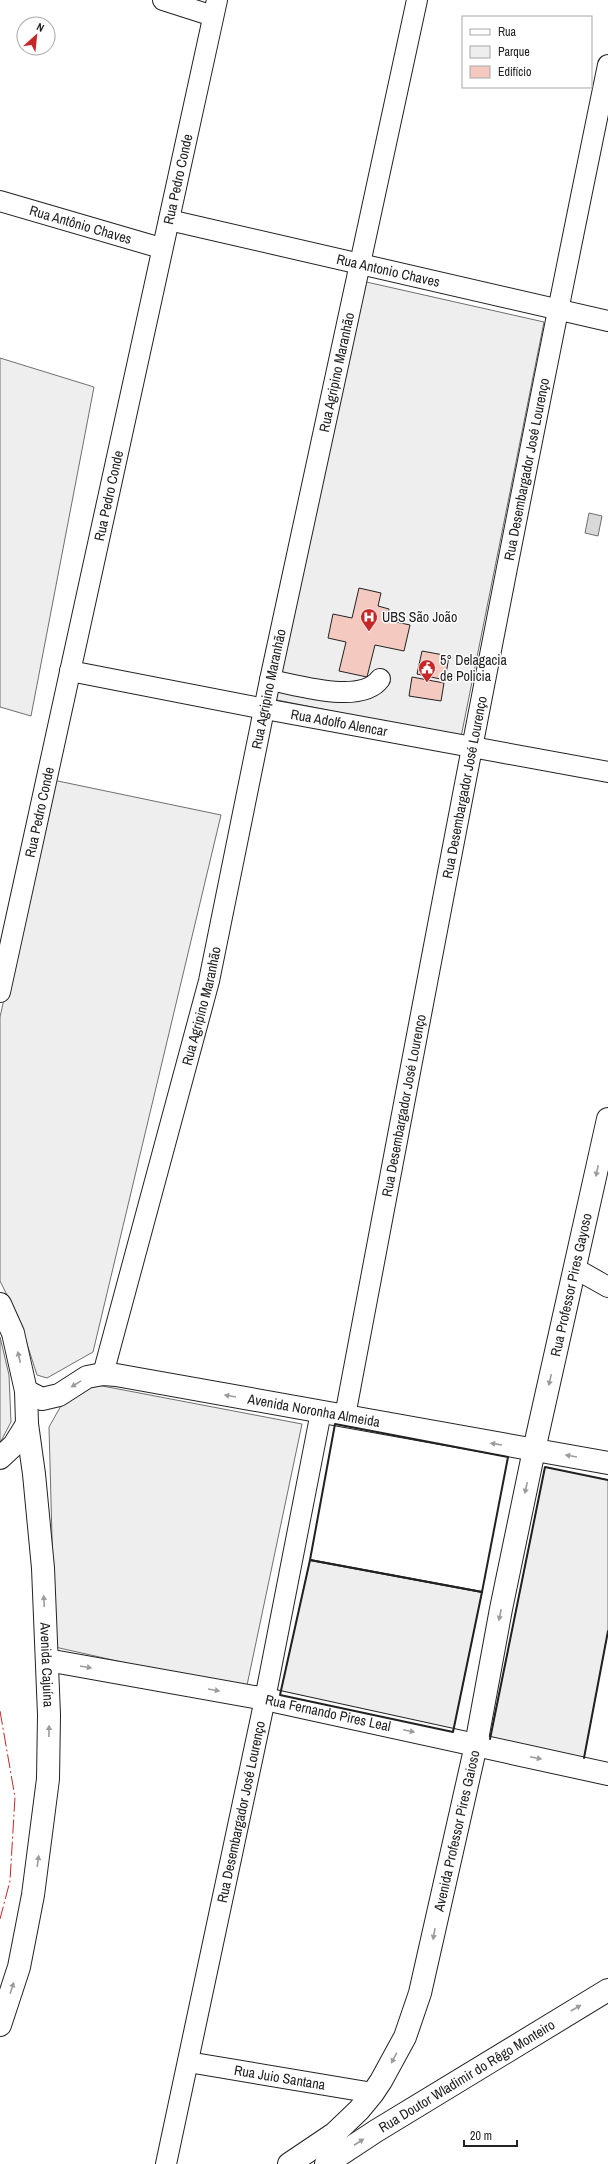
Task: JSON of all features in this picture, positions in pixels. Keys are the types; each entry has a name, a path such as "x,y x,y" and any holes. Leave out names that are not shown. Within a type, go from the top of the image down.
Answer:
{"main road":[{"name":"Rua Professor Pires Gayoso","path":"534,1450 576,1269 608,1119"},
{"name":"Avenida Cajuína","path":"0,1304 13,1333 26,1391 26,1424 34,1474 43,1568 49,1715 48,1779 33,1895 19,1967 0,2025"},
{"name":"Avenida Noronha Almeida","path":"26,1391 42,1399 59,1395 87,1377 103,1374 608,1463"},
{"path":"0,1458 14,1445 26,1424"},
{"name":"Avenida Professor Pires Gaioso","path":"289,2164 335,2133 359,2110 373,2093 405,2037 420,1993 476,1745 501,1609 534,1450"},
{"name":"Rua Fernando Pires Leal","path":"47,1660 265,1699 608,1774"},
{"name":"Rua Doutor Wladimir do Rêgo Monteiro","path":"326,2164 417,2106 608,1990"}],"street":[{"path":"163,0 215,8"},
{"name":"Rua Agripino Maranhão","path":"103,1374 209,981 270,680 417,0"},
{"name":"Rua Pedro Conde","path":"0,992 161,248 169,220 215,8"},
{"name":"Rua Desembargador José Lourenço","path":"345,1416 471,748 557,310 608,65"},
{"name":"Rua Antônio Chaves","path":"0,201 161,248"},
{"name":"Rua Antonio Chaves","path":"169,220 608,321"},
{"name":"Rua Adolfo Alencar","path":"70,671 471,748 608,772"},
{"path":"270,680 349,693 370,688 380,679"},
{"path":"576,1269 608,1287"},
{"name":"Rua Desembargador José Lourenço","path":"166,2164 265,1699 321,1412"},
{"name":"Rua Juio Santana","path":"188,2062 373,2093"}],"green space":[{"path":"362,281 544,322 461,737 272,699"},
{"path":"0,358 94,387 31,716 0,707"},
{"path":"53,780 221,815 93,1352 47,1378 37,1375 19,1319 0,1281 0,1017"},
{"path":"0,1337 9,1375 11,1422 0,1443"},
{"path":"92,1384 302,1424 246,1690 55,1647 49,1427 62,1404"},
{"path":"545,1467 608,1480 608,1631 584,1758 490,1739"},
{"path":"310,1560 482,1592 453,1732 280,1695"}],"shaded area":[{"path":"589,513 602,516 598,536 585,533"}],"building":[{"name":"UBS São João","path":"359,588 381,593 378,606 389,609 387,620 410,625 404,651 375,645 367,677 339,671 346,642 328,638 333,614 352,618"},
{"path":"422,651 449,656 445,680 417,674"},
{"path":"412,677 444,683 441,701 409,696"}],"wall":[{"path":"335,1424 508,1457 482,1592 310,1560 335,1424"},
{"path":"490,1739 545,1467 608,1480"},
{"path":"310,1560 482,1592 453,1732 280,1695 310,1560"},
{"path":"584,1758 608,1631"}],"power":[{"path":"0,1711 15,1797 10,1881 0,1919"}],"place":[{"name":"UBS São João","path":"369,632"},
{"name":"5° Delagacia de Policia","path":"427,683"}]}
